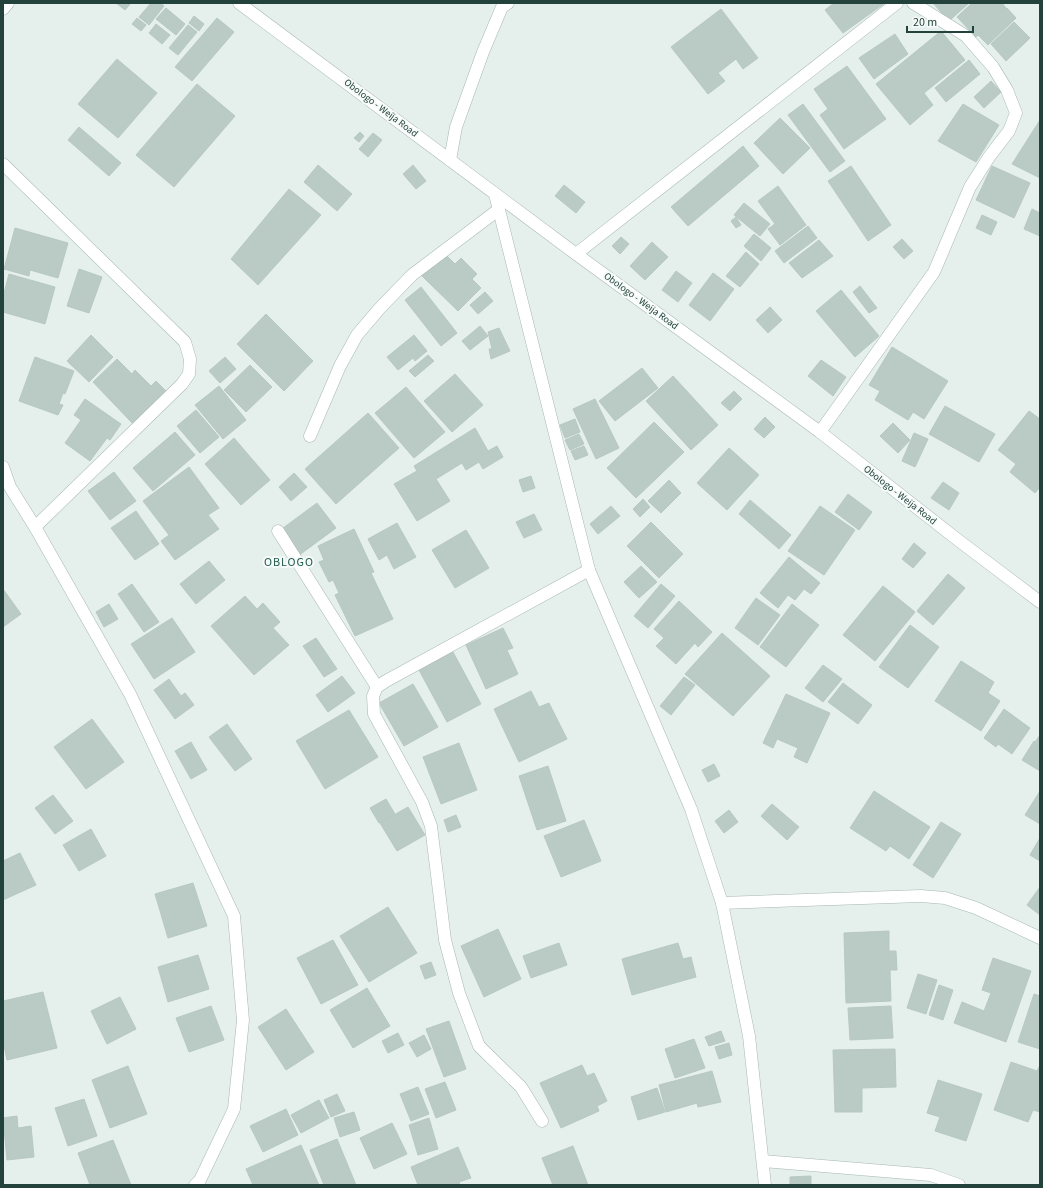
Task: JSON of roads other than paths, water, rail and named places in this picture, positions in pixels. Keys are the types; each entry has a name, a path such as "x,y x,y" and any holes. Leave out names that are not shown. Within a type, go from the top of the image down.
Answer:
{"street":[{"path":"3,9 8,3"},
{"name":"Obologo - Weija Road","path":"239,3 576,254 820,432 1040,602"},
{"path":"450,160 456,127 481,59 502,7 508,3"},
{"path":"576,254 897,3"},
{"path":"820,432 934,272 970,187 1009,131 1016,113 1008,90 966,36 913,3"},
{"path":"3,164 185,342 190,359 189,374 182,384 35,527"},
{"path":"495,194 589,570 691,809 722,903 749,1036 765,1185"},
{"path":"310,436 340,366 356,335 412,275 498,210"},
{"path":"3,467 6,489 35,527 130,694 234,916 243,1020 234,1109 199,1183"},
{"path":"278,531 377,687"},
{"path":"542,1121 521,1087 479,1046 459,994 444,940 431,826 422,802 374,714 373,696 377,687 386,681 589,570"},
{"path":"722,903 921,896 944,898 976,908 1040,938"},
{"path":"763,1161 932,1175 959,1185"}],"district":[{"name":"OBLOGO","path":"289,562"}]}
